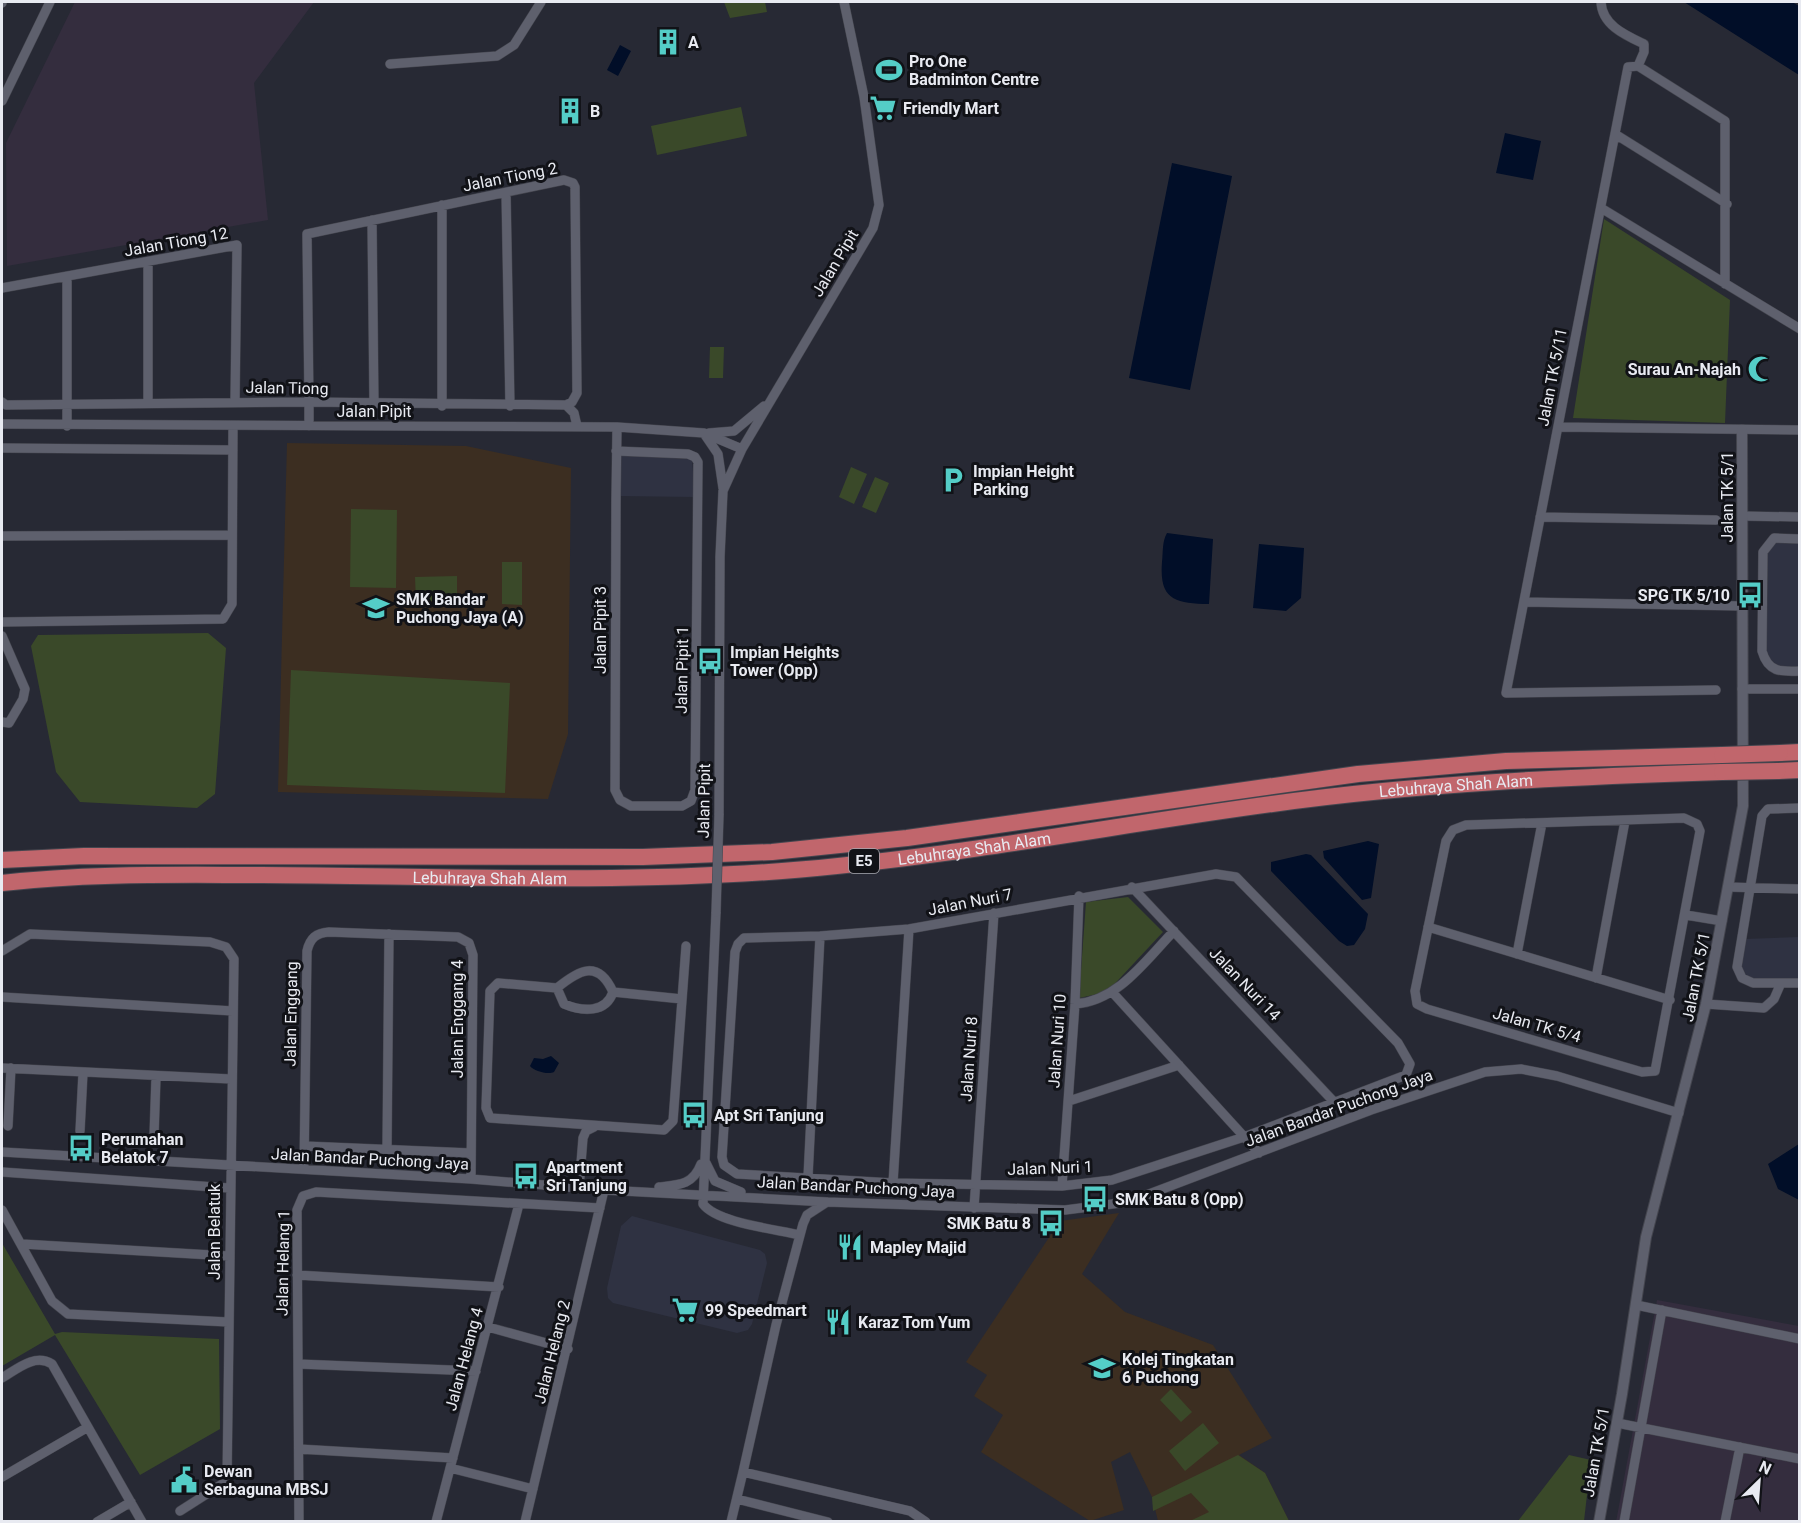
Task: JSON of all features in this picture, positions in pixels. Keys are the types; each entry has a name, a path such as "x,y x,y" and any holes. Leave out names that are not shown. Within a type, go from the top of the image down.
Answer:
{"highway":[{"name":"Lebuhraya Shah Alam","path":"2,860 84,856 643,857 772,852 907,838 1358,774 1506,762 1800,752"},
{"name":"Lebuhraya Shah Alam","path":"2,883 44,878 195,875 651,877 784,870 1064,837 1275,803 1528,779 1800,770"}],"street":[{"path":"2,100 50,2"},
{"path":"390,63 496,56 514,45 542,2"},
{"name":"Jalan Pipit","path":"702,1194 719,815 720,557 723,491 742,449 873,228 879,205 864,97 844,2"},
{"name":"Jalan TK 5/11","path":"1600,2 1605,18 1612,25 1644,44 1644,52 1633,67 1615,134 1506,693 1716,690"},
{"path":"1633,67 1725,121 1727,204 1725,284"},
{"path":"1615,134 1727,204"},
{"name":"Jalan Tiong 2","path":"309,402 307,234 564,180 573,183 575,187 577,393 569,403"},
{"path":"506,193 510,406"},
{"path":"442,206 442,406"},
{"path":"1601,207 1800,329"},
{"path":"372,220 374,405"},
{"name":"Jalan Tiong 12","path":"2,288 237,245 235,402"},
{"path":"148,262 148,403"},
{"path":"67,277 67,426"},
{"path":"723,491 718,454 704,433 734,431 774,396"},
{"name":"Jalan Tiong","path":"2,402 6,405 309,402 442,406 569,403"},
{"path":"309,402 309,426"},
{"path":"569,403 577,426"},
{"name":"Jalan Pipit","path":"2,424 617,427 704,433 742,449"},
{"path":"2,622 223,620 232,604 234,426"},
{"name":"Jalan Pipit 3","path":"617,427 615,790 620,800 631,806 651,806"},
{"path":"1558,428 1800,430"},
{"name":"Jalan TK 5/1","path":"1599,1521 1646,1237 1680,1113 1706,1004 1743,806 1742,430"},
{"path":"2,448 234,450"},
{"name":"Jalan Pipit 1","path":"616,451 692,455 698,462 695,790 691,801 682,806 651,806"},
{"path":"1742,516 1800,517"},
{"path":"1540,518 1716,520"},
{"path":"2,536 232,535"},
{"path":"1800,539 1774,538 1763,552 1762,651 1771,668 1779,672 1800,671"},
{"path":"1524,602 1742,606"},
{"path":"2,636 26,689 9,723 2,722"},
{"path":"1742,689 1800,689"},
{"path":"1800,808 1768,809 1764,812 1737,967 1742,978 1753,983 1800,983"},
{"path":"1684,818 1697,824 1700,831 1670,1000 1428,927 1446,841 1453,830 1466,825 1625,821 1684,818"},
{"path":"1596,978 1625,821"},
{"path":"1517,954 1542,823"},
{"name":"Jalan Nuri 7","path":"722,1157 735,952 738,944 744,938 820,936 909,929 1079,896 1216,874 1236,877 1390,1034 1408,1058 1410,1064 1406,1076"},
{"name":"Jalan Nuri 14","path":"1132,887 1335,1103"},
{"path":"1728,887 1800,889"},
{"name":"Jalan Nuri 10","path":"1062,1186 1075,1004 1079,896"},
{"name":"Jalan Nuri 8","path":"974,1208 994,913"},
{"path":"1686,915 1722,921"},
{"name":"Jalan TK 5/4","path":"1428,927 1415,991 1417,1004 1427,1009 1649,1073 1655,1071 1658,1065 1670,1000"},
{"path":"893,1183 909,929"},
{"path":"1075,1004 1095,1002 1113,993 1174,932"},
{"name":"Jalan Enggang","path":"304,1170 309,945 312,939 322,933 389,934"},
{"name":"Jalan Belatuk","path":"2,951 30,934 210,942 226,947 234,959 229,1167 227,1481 180,1511"},
{"path":"387,1149 389,934"},
{"name":"Jalan Enggang 4","path":"389,934 458,937 464,939 471,948 471,1179"},
{"path":"808,1177 820,936"},
{"path":"557,988 564,1004 580,1008 602,1008 608,1004 613,992 608,980 591,970 577,972 557,988 498,983 489,991 486,1108 490,1118 595,1126 669,1128 674,1121 686,946"},
{"path":"1706,1004 1764,1008 1774,999 1781,983"},
{"path":"613,992 682,999"},
{"path":"1113,993 1258,1153"},
{"path":"2,997 233,1011"},
{"path":"1069,1101 1179,1065"},
{"path":"8,1126 7,1068 231,1080"},
{"name":"Jalan Bandar Puchong Jaya","path":"2,1152 229,1167 471,1179 604,1190 827,1202 1065,1210 1128,1202 1485,1072 1521,1069 1557,1076 1680,1113"},
{"path":"80,1131 83,1073"},
{"name":"Jalan Nuri 1","path":"722,1157 724,1165 737,1174 893,1183 1062,1186 1112,1180 1244,1137 1406,1076"},
{"path":"154,1136 156,1077"},
{"path":"569,1124 583,1138"},
{"path":"579,1188 583,1138 586,1131 595,1126"},
{"path":"305,1146 471,1153"},
{"path":"617,1190 682,1185 698,1172 704,1156"},
{"path":"704,1156 715,1181 729,1189 757,1197"},
{"path":"2,1172 229,1188"},
{"name":"Jalan Helang 2","path":"525,1521 568,1349 604,1190"},
{"name":"Jalan Helang 1","path":"299,1521 297,1210 303,1196 316,1192 600,1208"},
{"path":"702,1194 703,1204 715,1215 800,1235"},
{"path":"732,1521 776,1325 800,1235 807,1215 827,1202"},
{"name":"Jalan Helang 4","path":"436,1521 499,1287 519,1203"},
{"path":"2,1210 52,1301 68,1314 228,1322"},
{"path":"22,1244 229,1256"},
{"path":"297,1275 499,1287"},
{"path":"1636,1305 1800,1339"},
{"path":"1624,1521 1662,1310"},
{"path":"488,1327 568,1349"},
{"path":"2,1378 40,1359 52,1364 142,1521"},
{"path":"298,1364 476,1371"},
{"path":"1617,1423 1800,1459"},
{"path":"2,1477 88,1427"},
{"path":"1725,1521 1740,1447"},
{"path":"299,1449 452,1463 533,1490"},
{"path":"743,1472 910,1510 926,1521"},
{"path":"737,1499 828,1521"},
{"path":"97,1521 130,1502"}],"shaded area":[{"path":"75,2 314,2 254,83 268,220 7,266 6,143"},
{"name":"SMK Bandar Puchong Jaya (A)","path":"287,443 466,446 571,468 568,734 548,799 278,792"},
{"path":"620,455 692,459 695,497 619,496"},
{"path":"1775,542 1799,543 1799,668 1779,668 1768,659 1766,650 1768,553"},
{"path":"1799,937 1799,979 1754,980 1744,975 1741,966 1745,939"},
{"name":"Kolej Tingkatan 6 Puchong","path":"1119,1213 1082,1274 1125,1312 1213,1345 1272,1438 1239,1455 1265,1473 1289,1521 1158,1521 1152,1497 1130,1452 1111,1462 1124,1510 1090,1521 981,1452 1003,1415 974,1396 987,1375 966,1362 1060,1221"},
{"path":"632,1216 760,1250 765,1254 767,1263 752,1324 748,1330 737,1333 613,1303 608,1298 607,1288 621,1226"},
{"path":"1657,1300 1799,1326 1799,1521 1616,1522"}],"green space":[{"path":"724,2 765,2 767,12 730,18"},
{"path":"741,107 747,136 657,155 651,126"},
{"path":"1604,219 1730,300 1725,423 1573,418"},
{"path":"710,347 724,347 723,378 709,378"},
{"path":"851,467 867,474 854,504 839,497"},
{"path":"875,477 889,483 876,513 862,507"},
{"path":"351,509 397,510 396,588 350,587"},
{"path":"502,562 522,562 522,605 502,604"},
{"path":"457,576 457,601 416,601 415,577"},
{"path":"208,633 226,648 215,794 197,808 80,802 56,772 31,646 38,635"},
{"path":"291,670 510,683 505,793 287,785"},
{"path":"1128,897 1163,932 1107,992 1079,998 1086,902"},
{"path":"2,1243 55,1334 62,1332 219,1339 220,1429 140,1475 55,1335 2,1366"},
{"path":"1171,1389 1192,1412 1181,1422 1160,1400"},
{"path":"1203,1423 1219,1443 1185,1471 1169,1451"},
{"path":"1238,1455 1265,1473 1289,1521 1190,1521 1209,1512 1191,1493 1153,1511 1152,1497"},
{"path":"1569,1455 1591,1460 1584,1521 1518,1521"}],"water":[{"path":"1684,2 1792,2 1799,6 1799,75"},
{"path":"620,45 631,51 618,76 607,70"},
{"path":"1505,133 1541,141 1533,180 1496,173"},
{"path":"1172,163 1232,176 1190,390 1129,378"},
{"path":"1167,533 1213,539 1209,604 1178,600 1167,592 1162,575 1163,547"},
{"path":"1259,544 1304,548 1301,598 1286,611 1253,608"},
{"path":"1368,841 1379,844 1371,898 1362,900 1324,858 1323,851"},
{"path":"1306,854 1311,855 1368,914 1365,929 1354,945 1347,946 1339,941 1271,871 1271,862"},
{"path":"551,1056 559,1063 554,1072 541,1072 530,1066 534,1058 543,1059"},
{"path":"1799,1144 1799,1200 1778,1189 1768,1164"}],"place":[{"name":"A","path":"668,42"},
{"name":"Pro One Badminton Centre","path":"889,70"},
{"name":"Friendly Mart","path":"883,108"},
{"name":"B","path":"570,111"},
{"name":"Surau An-Najah","path":"1761,369"},
{"name":"Impian Height Parking","path":"953,480"},
{"name":"SPG TK 5/10","path":"1750,595"},
{"name":"SMK Bandar Puchong Jaya (A)","path":"376,608"},
{"name":"Impian Heights Tower (Opp)","path":"710,661"},
{"name":"Apt Sri Tanjung","path":"694,1115"},
{"name":"Perumahan Belatok 7","path":"81,1148"},
{"name":"Apartment Sri Tanjung","path":"526,1176"},
{"name":"SMK Batu 8 (Opp)","path":"1095,1199"},
{"name":"SMK Batu 8","path":"1051,1223"},
{"name":"Mapley Majid","path":"850,1247"},
{"name":"99 Speedmart","path":"685,1310"},
{"name":"Karaz Tom Yum","path":"838,1322"},
{"name":"Kolej Tingkatan 6 Puchong","path":"1102,1368"},
{"name":"Dewan Serbaguna MBSJ","path":"184,1480"}]}
